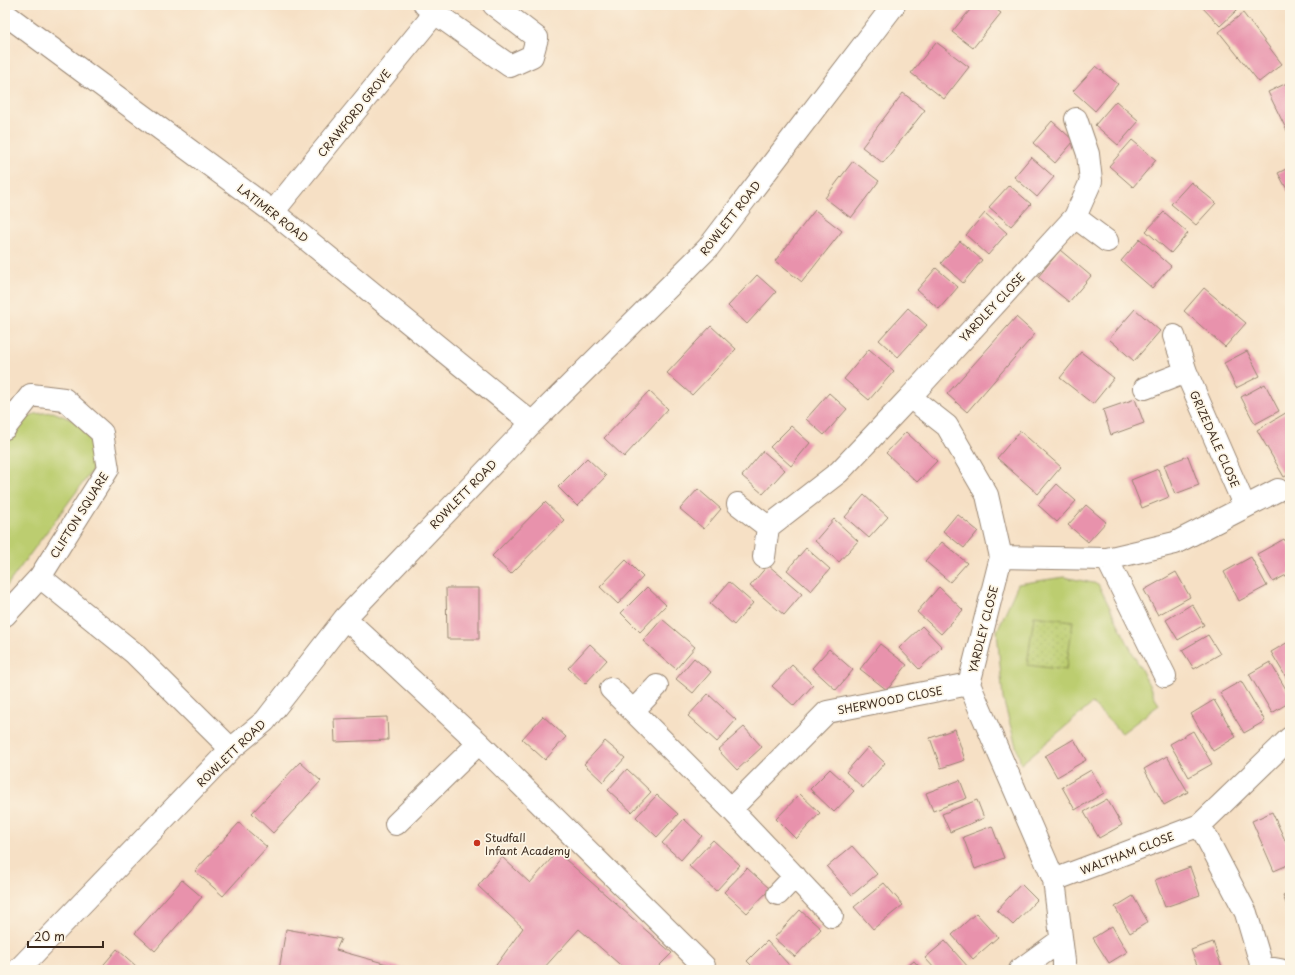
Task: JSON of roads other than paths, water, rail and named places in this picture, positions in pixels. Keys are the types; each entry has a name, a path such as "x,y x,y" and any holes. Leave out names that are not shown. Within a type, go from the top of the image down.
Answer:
{"street":[{"name":"CRAWFORD GROVE","path":"273,212 430,9 510,66 532,56 537,38 494,5"},
{"name":"ROWLETT ROAD","path":"18,970 232,749 265,721 345,618 532,423 708,248 894,5"},
{"name":"LATIMER ROAD","path":"5,14 273,212 532,423"},
{"name":"YARDLEY CLOSE","path":"768,527 839,472 910,397 1074,217 1091,181 1088,154 1076,119"},
{"path":"1074,217 1107,241"},
{"name":"GRIZEDALE CLOSE","path":"1174,336 1186,372 1245,507"},
{"path":"1145,388 1186,372"},
{"name":"CLIFTON SQUARE","path":"5,428 31,395 64,399 102,433 108,469 40,577 5,615"},
{"name":"YARDLEY CLOSE","path":"910,397 947,426 987,495 1001,557 969,684 1054,880 1062,940 1064,970"},
{"path":"1001,557 1107,559 1175,543 1278,490"},
{"path":"738,504 768,527 764,557"},
{"path":"1107,559 1165,676"},
{"path":"40,577 134,652 232,749"},
{"path":"345,618 479,743 704,966 700,970"},
{"name":"SHERWOOD CLOSE","path":"731,808 827,712 969,684"},
{"path":"633,711 657,686"},
{"path":"611,689 731,808 832,916"},
{"name":"WALTHAM CLOSE","path":"1054,880 1200,825 1290,738"},
{"path":"396,824 479,743"},
{"path":"1200,825 1246,913 1268,969"},
{"path":"778,894 795,876"},
{"path":"1020,970 1062,940"}],"place":[{"name":"Studfall Infant Academy","path":"477,843"}]}
